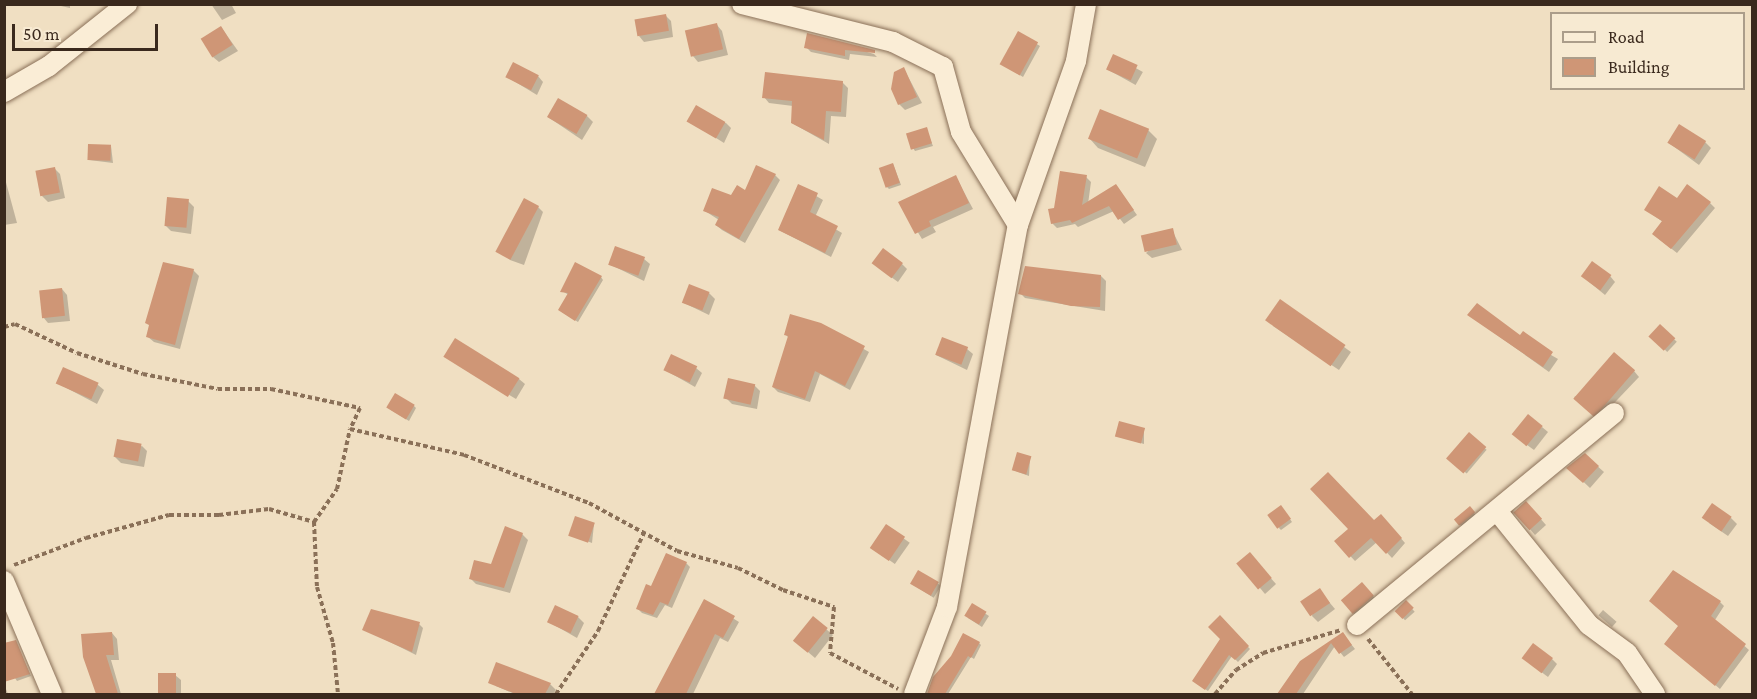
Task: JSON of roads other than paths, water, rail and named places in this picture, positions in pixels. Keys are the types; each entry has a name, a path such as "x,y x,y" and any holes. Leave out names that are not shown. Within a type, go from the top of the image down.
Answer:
{"street":[{"path":"4,92 49,66 127,4"},
{"path":"742,4 893,42 943,67 961,132 1018,225"},
{"path":"914,694 947,607 1018,225 1076,61 1086,4"},
{"path":"1357,625 1614,413"},
{"path":"1497,511 1588,625 1627,653 1655,694"},
{"path":"4,581 52,694"}]}
